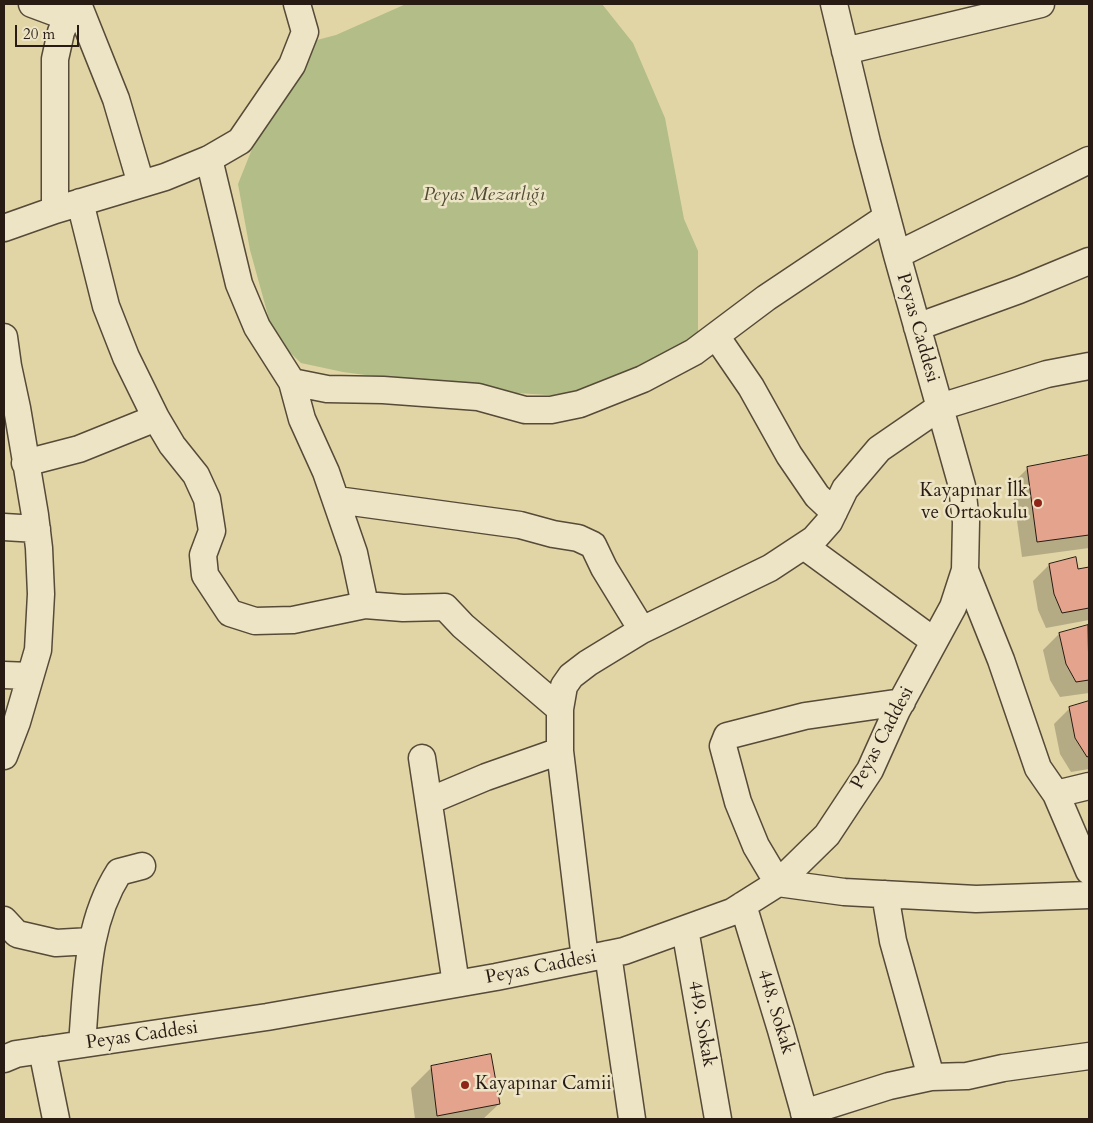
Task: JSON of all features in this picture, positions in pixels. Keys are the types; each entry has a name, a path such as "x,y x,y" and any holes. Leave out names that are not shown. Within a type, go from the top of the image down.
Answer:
{"street":[{"path":"32,4 73,8"},
{"path":"4,228 165,176 208,159 240,141 292,65 305,32 297,4"},
{"name":"Peyas Caddesi","path":"4,1059 16,1054 267,1018 624,951 732,912 778,883 827,835 870,770 902,702 953,607 965,570 966,522 962,486 897,255 834,4"},
{"path":"845,51 1041,4"},
{"path":"73,8 116,99 141,184"},
{"path":"56,210 55,59 61,32 73,8"},
{"path":"208,159 239,284 257,327 292,382 302,419 337,500 354,553 365,605"},
{"path":"897,255 1089,160"},
{"path":"80,202 106,306 126,357 156,418 172,445 196,475 207,499 212,531 203,555 205,575 230,613 255,620 293,620 365,605 403,608 445,608 463,626 560,709"},
{"path":"292,382 327,389 384,390 478,397 525,410 551,410 580,404 642,379 694,352 766,298 887,217"},
{"path":"917,327 1019,290 1089,261"},
{"path":"716,336 751,387 789,456 816,496 834,512"},
{"path":"4,337 37,530 41,594 38,650 17,722 4,756"},
{"path":"632,1119 596,956 560,751 560,709 564,686 571,676 642,630 770,568 814,539 829,522 845,489 879,449 940,406 1047,374 1089,366"},
{"path":"25,463 79,449 156,418"},
{"path":"337,500 520,525 553,534 578,538 594,545 604,568 642,630"},
{"path":"4,527 37,530"},
{"path":"804,546 934,641"},
{"path":"965,570 1001,660 1038,768 1056,794 1089,871"},
{"path":"4,675 30,676"},
{"path":"902,702 804,716 727,736 723,746 738,802 756,846 778,883 844,892 976,899 1089,895"},
{"path":"429,801 486,777 560,751"},
{"path":"422,758 456,984"},
{"path":"1056,794 1089,786"},
{"path":"82,1044 91,942 107,890 119,872 142,866"},
{"path":"885,894 893,941 931,1077"},
{"name":"448. Sokak","path":"743,905 805,1116"},
{"path":"4,920 17,934 56,943 91,942"},
{"name":"449. Sokak","path":"685,929 718,1119"},
{"path":"42,1050 56,1119"},
{"path":"805,1116 890,1086 931,1077 967,1076 1003,1068 1089,1056"}],"green space":[{"name":"Peyas Mezarlığı","path":"406,4 602,4 633,43 665,118 684,219 698,251 698,332 671,350 623,375 565,396 517,393 343,372 301,363 274,337 250,250 238,184 256,139 317,40 336,35"}],"building":[{"path":"1089,455 1089,535 1037,542 1027,467"},
{"path":"1076,557 1078,569 1089,567 1089,608 1062,613 1054,594 1049,564"},
{"path":"1088,625 1089,680 1076,682 1066,664 1059,633"},
{"path":"1089,701 1089,756 1087,757 1075,738 1069,707"},
{"name":"Kayapınar Camii","path":"491,1054 500,1104 437,1116 431,1066"}],"place":[{"name":"Kayapınar İlk ve Ortaokulu","path":"1038,503"},
{"name":"Kayapınar Camii","path":"465,1085"}]}
